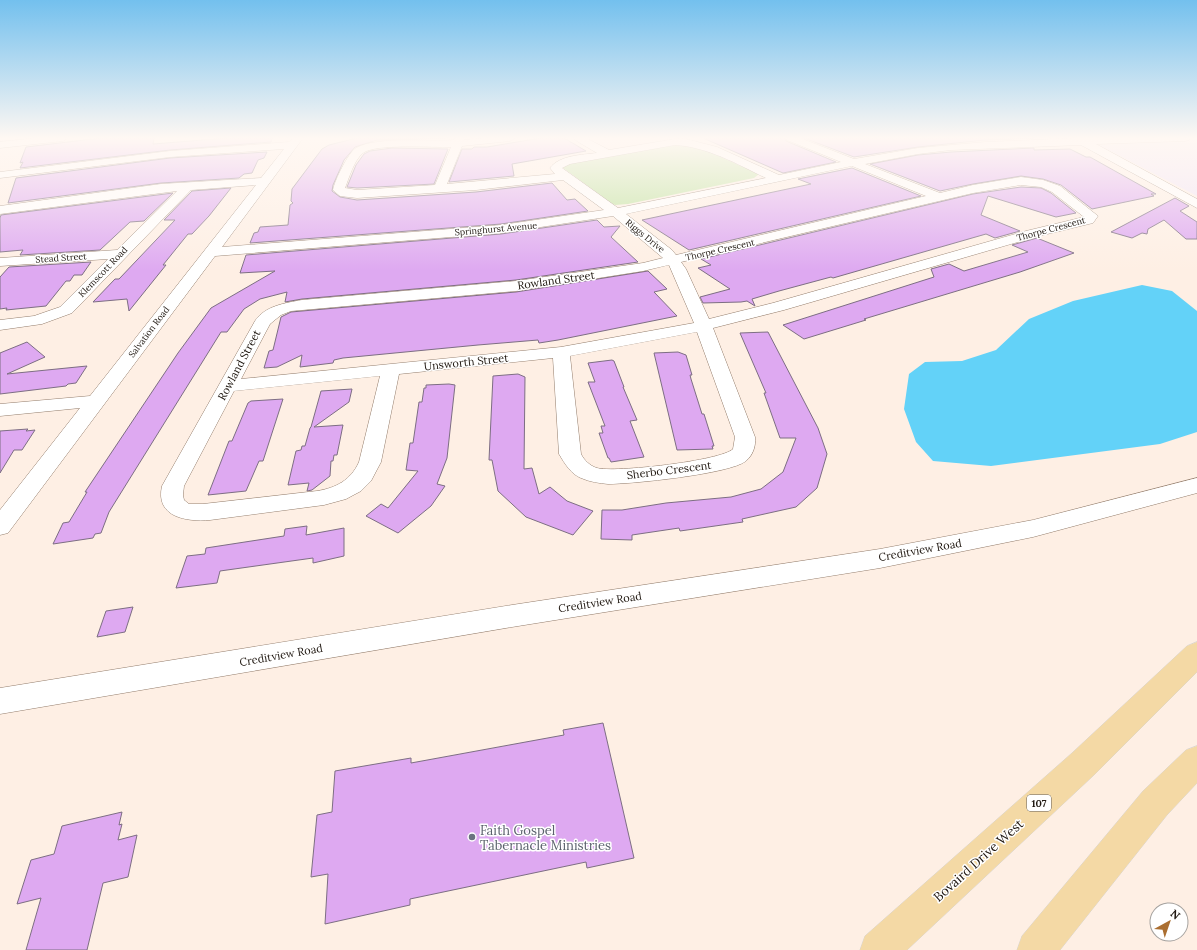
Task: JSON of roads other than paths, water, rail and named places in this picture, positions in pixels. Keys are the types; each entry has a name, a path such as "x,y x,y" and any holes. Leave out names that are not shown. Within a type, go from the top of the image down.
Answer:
{"main road":[{"name":"Bovaird Drive West","path":"879,950 1082,764 1197,654"},
{"path":"1036,950 1156,803 1197,760"}],"street":[{"path":"0,210 147,190 244,182"},
{"name":"Salvation Road","path":"2,523 264,182"},
{"path":"342,182 339,188 341,192 352,194 516,182"},
{"path":"439,189 442,182"},
{"name":"Riggs Drive","path":"574,182 616,212 667,254 679,269 704,326"},
{"name":"Springhurst Avenue","path":"210,252 501,229 578,219 762,182"},
{"path":"903,182 939,197"},
{"name":"Thorpe Crescent","path":"673,261 939,197 998,184 1017,182"},
{"name":"Thorpe Crescent","path":"704,326 778,307 1031,234 1081,222 1088,220 1091,216 1056,189 1035,182"},
{"path":"1157,182 1197,204"},
{"name":"Klemscott Road","path":"0,325 44,320 66,310 188,186"},
{"name":"Stead Street","path":"0,262 121,254"},
{"name":"Rowland Street","path":"391,369 370,462 361,480 354,486 344,492 322,498 200,513 184,511 173,502 171,492 263,321 271,314 288,307 529,284 614,272 673,261"},
{"name":"Sherbo Crescent","path":"561,352 570,454 576,465 587,472 610,477 718,464 736,458 746,446 745,437 704,326"},
{"name":"Unsworth Street","path":"227,386 561,352 704,326"},
{"path":"0,410 98,400"},
{"name":"Creditview Road","path":"0,701 426,630 872,559 973,541 1069,520 1197,485"}],"water":[{"path":"1142,285 1172,291 1197,311 1197,432 1160,444 991,466 933,461 916,442 904,409 909,374 925,362 962,361 996,350 1029,319 1073,301"}],"place":[{"name":"Faith Gospel Tabernacle Ministries","path":"472,837"}]}
